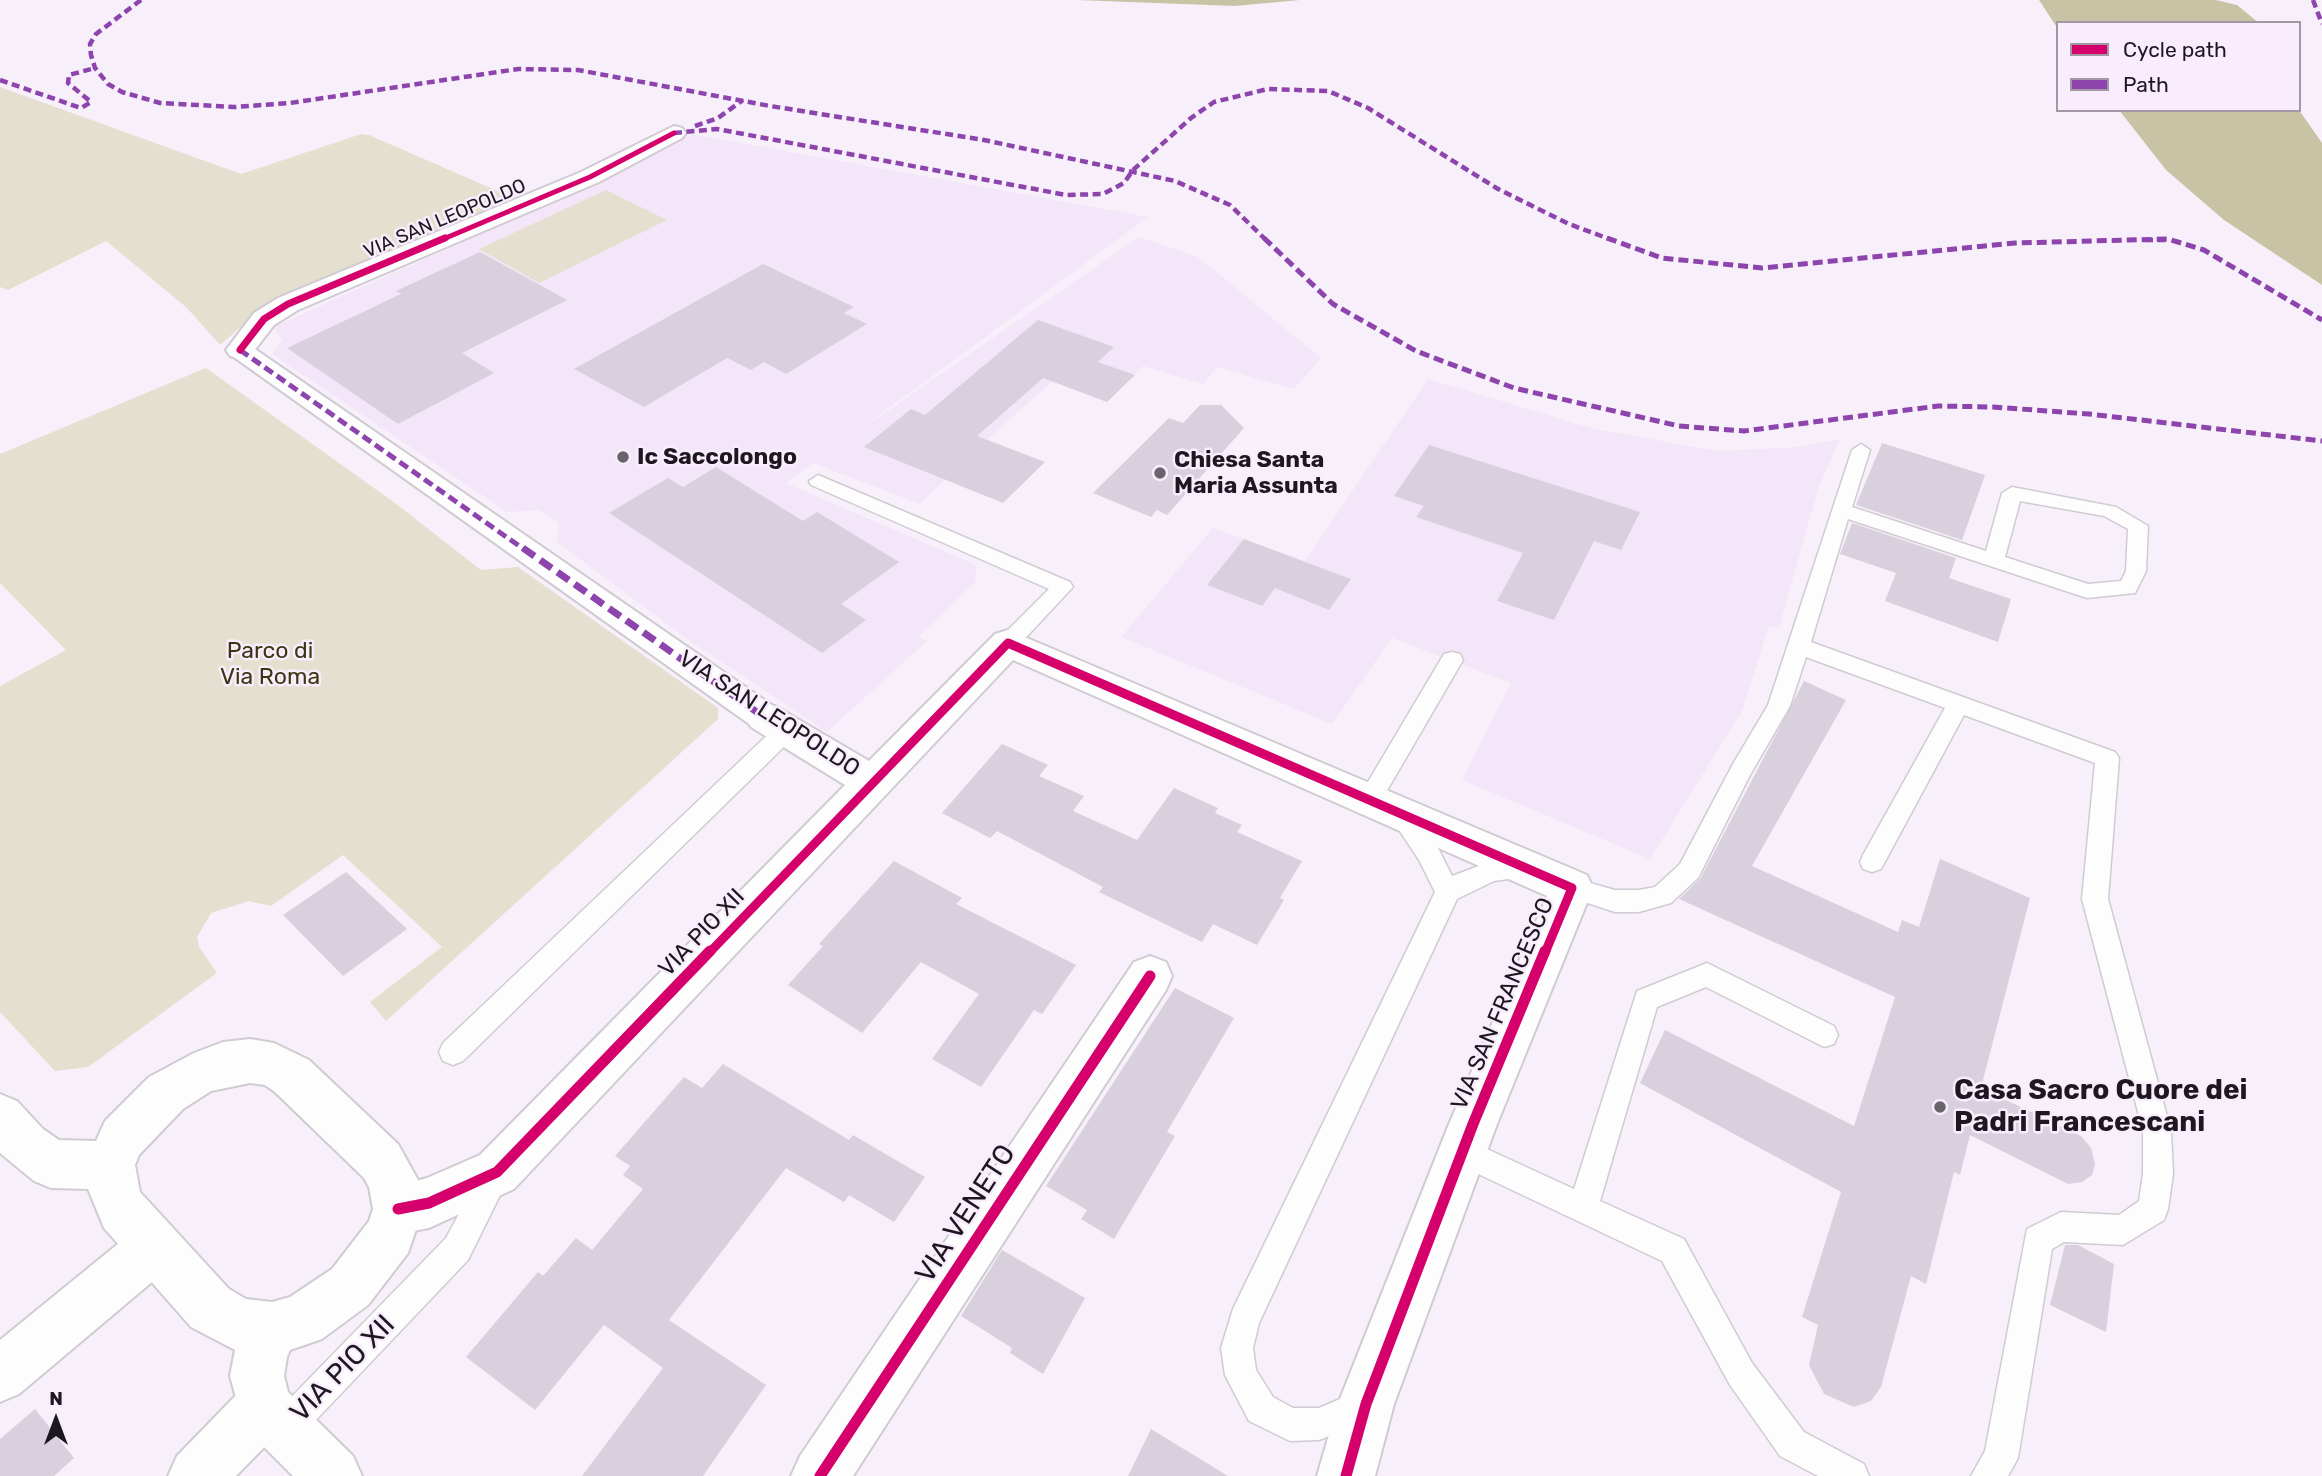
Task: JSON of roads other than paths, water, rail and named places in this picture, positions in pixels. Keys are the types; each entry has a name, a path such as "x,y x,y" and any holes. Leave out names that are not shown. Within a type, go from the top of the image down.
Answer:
{"street":[{"name":"VIA SAN LEOPOLDO","path":"674,133 590,177 288,304 264,319 240,350 775,723 845,767 873,781"},
{"name":"VIA PIO XII","path":"398,1209 429,1203 497,1172 1008,643"},
{"name":"VIA SAN FRANCESCO","path":"1008,643 1572,888 1463,1152 1366,1404 1346,1476"},
{"name":"VIA VENETO","path":"820,1476 1150,976"},
{"path":"250,1061 274,1065 292,1076 381,1161 393,1180 398,1209 390,1235 350,1287 303,1320 272,1329 239,1325 210,1308 153,1248 122,1210 113,1190 110,1165 122,1138 166,1093 204,1072 223,1065 250,1061"},
{"path":"0,1117 26,1146 51,1164 110,1165"},
{"path":"0,1375 153,1248"},
{"path":"272,1329 260,1356 257,1376 274,1419 334,1476"},
{"path":"197,1476 274,1419"}],"lane":[{"path":"1572,888 1615,901 1639,901 1662,896 1689,871 1741,770 1779,706 1861,450"},
{"name":"VIA PIO XII","path":"818,481 1063,587 1008,643"},
{"path":"1842,510 2087,592 2128,588 2136,571 2138,526 2109,511 2012,493 1994,560"},
{"path":"1799,646 1957,706 2107,758 2095,899 2157,1131 2158,1174 2152,1209 2123,1230 2061,1227 2038,1240 2001,1458 1988,1476"},
{"path":"1448,892 1428,853 1383,804 1452,660"},
{"path":"1872,862 1957,706"},
{"path":"453,1052 775,723"},
{"path":"1366,1404 1319,1424 1290,1425 1261,1409 1241,1375 1237,1348 1244,1320 1448,892 1457,885 1492,871 1528,868"},
{"path":"1583,1208 1646,999 1707,975 1824,1035"},
{"path":"1463,1152 1673,1250 1741,1374 1792,1444 1852,1476"},
{"name":"VIA PIO XII","path":"274,1419 457,1249 497,1172"}],"place":[{"name":"Ic Saccolongo","path":"623,457"},
{"name":"Chiesa Santa Maria Assunta","path":"1160,473"},
{"name":"Casa Sacro Cuore dei Padri Francescani","path":"1940,1107"}],"park label":[{"name":"Parco di Via Roma","path":"270,664"}]}
